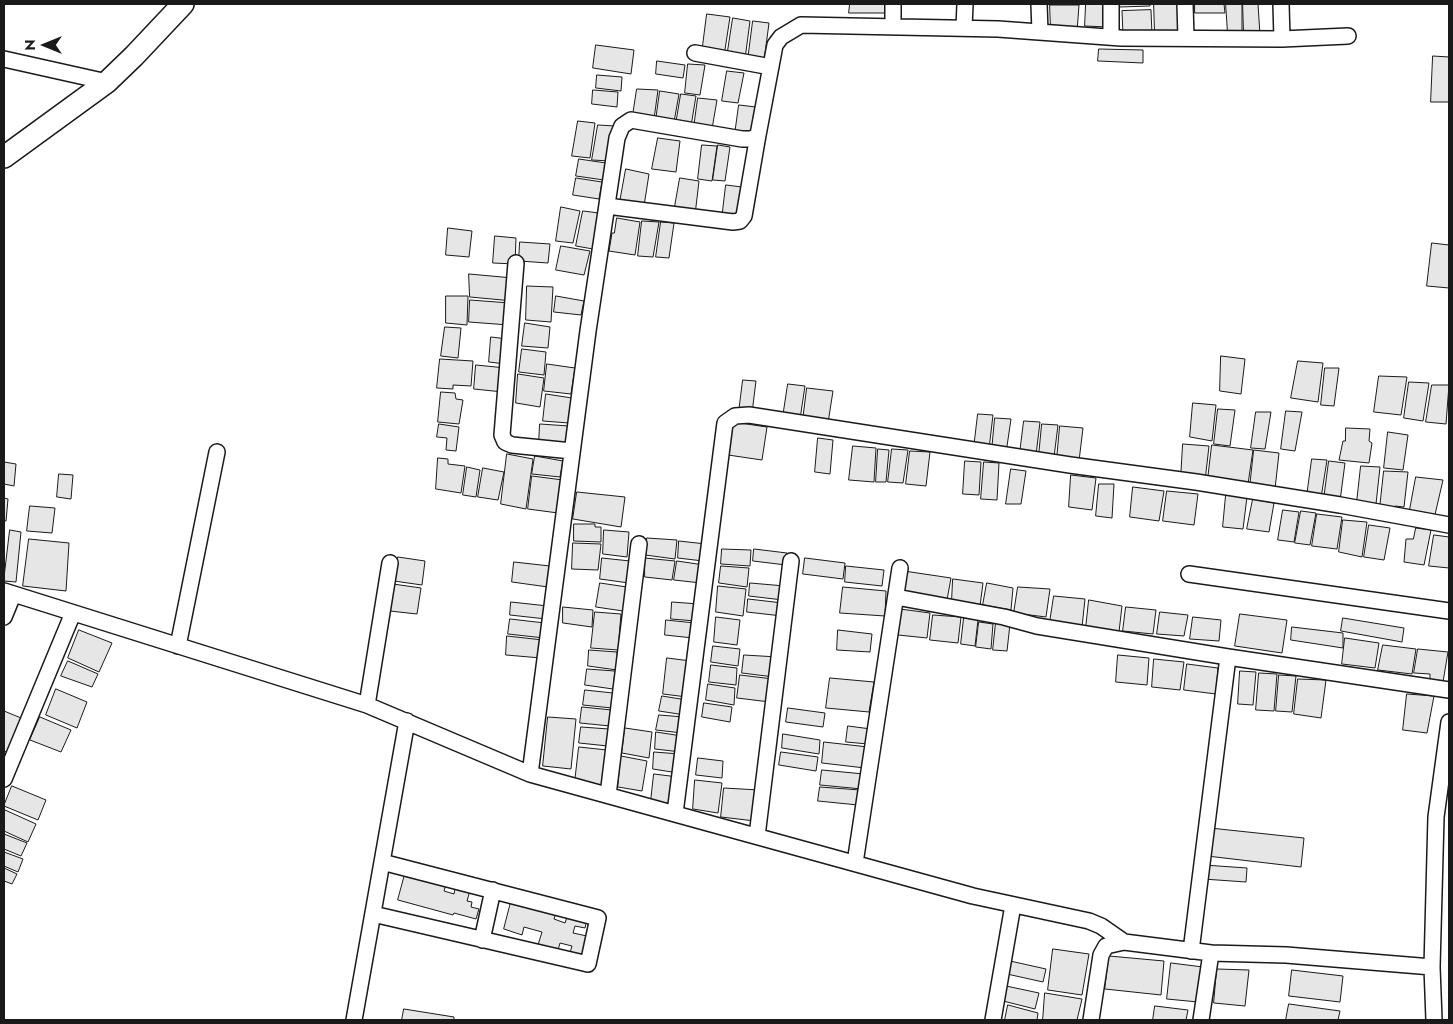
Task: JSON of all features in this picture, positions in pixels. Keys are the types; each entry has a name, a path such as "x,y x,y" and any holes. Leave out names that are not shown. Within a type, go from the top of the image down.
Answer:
{"street":[{"path":"8,150 107,82 183,4"},
{"path":"893,4 893,27"},
{"path":"964,28 965,4"},
{"path":"1040,4 1040,32"},
{"path":"1111,4 1111,37"},
{"path":"1185,4 1186,38"},
{"path":"1281,4 1282,39"},
{"path":"607,206 733,222 740,221 744,216 775,45 781,37 801,24 964,28 1111,37 1282,39 1348,36"},
{"path":"695,54 771,67"},
{"path":"4,59 107,82"},
{"path":"530,774 588,331 617,138 622,126 631,120 742,139 752,139 758,135"},
{"path":"516,263 502,435 505,442 512,445 572,451"},
{"path":"675,813 725,423 736,416 749,415 1070,465 1196,482 1449,525"},
{"path":"178,646 217,452"},
{"path":"608,795 638,544"},
{"path":"757,836 791,561"},
{"path":"367,705 390,563"},
{"path":"856,863 900,568"},
{"path":"1189,574 1449,611"},
{"path":"4,617 8,593 367,705 530,774 973,896 1089,921 1101,926 1124,942"},
{"path":"896,597 1037,626 1449,690"},
{"path":"4,779 74,614"},
{"path":"1191,951 1228,657"},
{"path":"354,1020 406,721"},
{"path":"1434,1020 1432,967 1436,817 1449,722"},
{"path":"373,914 588,964 598,918 382,862"},
{"path":"482,940 493,890"},
{"path":"993,1020 1013,905"},
{"path":"1091,1020 1101,955 1106,946 1124,942 1211,953 1286,955 1432,967"},
{"path":"1201,1020 1211,953"}],"building":[{"path":"850,4 886,4 886,13 849,13"},
{"path":"1086,4 1108,4 1108,27 1085,26"},
{"path":"1120,4 1150,4 1150,6 1120,7"},
{"path":"1154,4 1181,4 1182,32 1155,34"},
{"path":"1195,4 1224,4 1225,13 1195,13"},
{"path":"1226,4 1242,4 1242,33 1228,34"},
{"path":"1243,4 1258,4 1260,35 1244,35"},
{"path":"1050,5 1079,5 1077,32 1051,31"},
{"path":"1151,10 1152,34 1123,35 1122,11"},
{"path":"707,14 730,17 724,56 702,53"},
{"path":"733,18 750,21 745,59 727,57"},
{"path":"753,21 769,23 764,61 748,60"},
{"path":"596,45 634,50 631,74 593,68"},
{"path":"1099,49 1143,50 1143,63 1098,61"},
{"path":"1433,56 1449,57 1449,102 1431,102"},
{"path":"657,61 685,65 683,78 656,74"},
{"path":"688,64 705,65 700,95 685,93"},
{"path":"727,71 744,73 738,103 722,101"},
{"path":"597,75 622,77 621,91 596,88"},
{"path":"637,89 658,90 654,119 633,115"},
{"path":"593,90 618,92 617,107 592,104"},
{"path":"660,91 679,94 674,122 656,120"},
{"path":"681,94 696,96 691,126 676,124"},
{"path":"698,98 717,100 712,129 694,127"},
{"path":"739,105 756,107 751,136 735,134"},
{"path":"578,121 595,123 590,158 572,156"},
{"path":"598,125 615,126 610,161 592,160"},
{"path":"658,138 680,141 676,172 652,169"},
{"path":"702,145 717,146 712,181 698,179"},
{"path":"718,145 730,147 725,181 713,180"},
{"path":"579,159 606,163 604,180 576,176"},
{"path":"626,169 649,174 644,206 620,202"},
{"path":"576,178 602,182 599,199 573,195"},
{"path":"680,178 699,181 695,215 674,212"},
{"path":"726,185 742,187 737,220 722,219"},
{"path":"561,207 580,211 573,243 556,241"},
{"path":"583,211 599,213 593,249 576,246"},
{"path":"617,218 640,222 635,255 609,251"},
{"path":"642,221 659,222 653,257 638,256"},
{"path":"661,222 674,223 669,258 656,257"},
{"path":"448,228 472,231 469,257 446,255"},
{"path":"495,236 516,238 515,264 493,263"},
{"path":"520,242 550,244 548,263 519,261"},
{"path":"1432,243 1449,245 1449,288 1427,286"},
{"path":"561,246 590,251 584,275 556,270"},
{"path":"469,274 513,278 513,301 470,297"},
{"path":"527,286 553,287 551,322 526,320"},
{"path":"446,296 468,296 467,325 446,323"},
{"path":"556,296 584,301 581,315 554,312"},
{"path":"470,300 510,303 509,325 469,322"},
{"path":"525,323 550,327 548,348 522,346"},
{"path":"445,327 461,328 458,358 441,356"},
{"path":"491,337 508,339 506,364 489,362"},
{"path":"522,349 546,352 544,375 519,372"},
{"path":"1221,356 1245,359 1241,394 1220,391"},
{"path":"440,359 473,361 471,386 453,385 453,389 437,388"},
{"path":"1298,361 1323,363 1318,402 1291,398"},
{"path":"547,364 575,368 571,394 544,391"},
{"path":"476,365 506,368 503,392 474,389"},
{"path":"1325,368 1339,368 1334,406 1321,405"},
{"path":"518,374 544,378 540,407 516,403"},
{"path":"1379,376 1407,377 1401,415 1374,412"},
{"path":"743,380 756,381 752,413 739,412"},
{"path":"1409,382 1429,383 1423,421 1404,418"},
{"path":"788,384 805,386 800,419 783,417"},
{"path":"1432,385 1449,385 1446,424 1426,422"},
{"path":"807,388 833,391 828,423 803,420"},
{"path":"441,392 455,393 456,399 463,400 459,424 438,422"},
{"path":"546,394 572,398 569,423 543,421"},
{"path":"1193,403 1216,405 1212,441 1190,437"},
{"path":"1218,409 1235,410 1230,446 1214,444"},
{"path":"1286,411 1302,412 1295,451 1281,449"},
{"path":"1256,412 1271,412 1265,449 1251,448"},
{"path":"978,414 993,415 989,449 974,448"},
{"path":"995,418 1011,419 1006,453 992,450"},
{"path":"1024,421 1040,422 1036,455 1020,453"},
{"path":"733,422 767,427 762,460 728,455"},
{"path":"439,424 459,427 456,451 446,450 447,438 437,437"},
{"path":"540,424 569,426 566,446 539,443"},
{"path":"1042,424 1058,425 1054,457 1039,456"},
{"path":"1060,426 1083,428 1079,461 1057,459"},
{"path":"1346,428 1370,429 1369,441 1372,443 1369,463 1339,460 1343,441 1345,441"},
{"path":"1388,432 1408,435 1403,470 1384,468"},
{"path":"818,438 833,440 830,474 815,472"},
{"path":"1183,444 1209,446 1205,481 1181,478"},
{"path":"1212,445 1253,450 1248,484 1208,479"},
{"path":"853,446 876,448 874,482 849,480"},
{"path":"878,449 889,450 886,482 876,482"},
{"path":"892,449 908,450 903,483 888,482"},
{"path":"1254,450 1279,453 1275,489 1250,487"},
{"path":"910,451 930,452 926,486 906,484"},
{"path":"507,454 533,459 526,509 501,504"},
{"path":"535,456 563,461 560,477 532,474"},
{"path":"438,458 448,459 448,464 465,466 461,493 436,489"},
{"path":"1312,459 1327,460 1321,498 1307,496"},
{"path":"965,461 981,462 979,495 963,494"},
{"path":"1329,461 1345,463 1340,501 1324,499"},
{"path":"4,462 16,464 14,486 4,484"},
{"path":"984,462 999,463 997,500 981,499"},
{"path":"1361,466 1380,467 1376,504 1357,502"},
{"path":"467,467 480,470 476,497 463,495"},
{"path":"483,468 504,472 498,500 478,497"},
{"path":"1011,469 1026,471 1021,504 1006,504"},
{"path":"1384,471 1408,472 1404,507 1395,506 1394,510 1380,508"},
{"path":"59,474 73,475 71,499 57,497"},
{"path":"1071,475 1096,478 1092,510 1069,507"},
{"path":"532,476 563,480 558,513 528,509"},
{"path":"1416,477 1443,480 1434,519 1409,515"},
{"path":"1099,484 1114,484 1112,518 1096,516"},
{"path":"1133,487 1164,491 1159,521 1130,517"},
{"path":"1167,491 1198,494 1194,525 1163,521"},
{"path":"577,492 625,497 621,527 573,519"},
{"path":"1226,495 1247,497 1243,529 1223,527"},
{"path":"4,498 8,499 6,521 4,521"},
{"path":"1253,499 1274,503 1269,532 1247,529"},
{"path":"30,506 55,508 52,533 27,531"},
{"path":"1283,510 1299,512 1294,542 1278,540"},
{"path":"1301,511 1316,513 1310,545 1295,543"},
{"path":"1317,514 1342,517 1337,549 1312,546"},
{"path":"1343,520 1367,522 1362,557 1339,552"},
{"path":"574,524 595,524 595,527 601,527 601,542 574,541"},
{"path":"1369,525 1390,528 1384,560 1364,557"},
{"path":"1416,528 1431,530 1424,565 1404,562 1406,539 1413,539"},
{"path":"10,530 21,532 16,582 4,581"},
{"path":"604,530 629,532 627,557 603,554"},
{"path":"1434,535 1449,537 1449,568 1429,566"},
{"path":"647,538 677,540 675,559 645,555"},
{"path":"29,539 69,543 66,591 23,586"},
{"path":"679,541 706,544 703,561 678,558"},
{"path":"573,543 601,544 598,570 572,569"},
{"path":"722,549 751,550 750,566 721,564"},
{"path":"754,549 787,553 786,565 753,561"},
{"path":"398,557 425,561 422,585 394,581"},
{"path":"602,558 630,561 629,583 600,579"},
{"path":"645,558 675,561 672,580 645,577"},
{"path":"805,558 845,563 843,579 803,574"},
{"path":"677,561 704,565 701,583 674,580"},
{"path":"514,562 550,566 548,587 512,582"},
{"path":"721,566 749,568 747,587 719,583"},
{"path":"846,566 884,570 882,586 845,582"},
{"path":"904,571 951,578 947,600 904,594"},
{"path":"953,579 983,583 980,606 952,600"},
{"path":"600,583 627,587 623,611 596,607"},
{"path":"750,583 785,586 783,600 749,596"},
{"path":"987,583 1013,588 1011,610 983,605"},
{"path":"393,584 421,588 417,614 390,611"},
{"path":"718,586 746,589 743,616 716,612"},
{"path":"843,587 886,591 885,616 840,613"},
{"path":"1018,587 1050,589 1046,617 1014,613"},
{"path":"1054,596 1085,599 1082,627 1050,622"},
{"path":"748,599 783,603 782,616 747,612"},
{"path":"1089,600 1122,606 1119,632 1086,628"},
{"path":"511,602 548,606 546,619 510,615"},
{"path":"672,602 699,604 696,621 671,619"},
{"path":"563,607 593,610 592,627 563,623"},
{"path":"1126,607 1156,610 1153,634 1123,631"},
{"path":"900,609 930,613 927,638 898,635"},
{"path":"595,612 621,614 618,650 591,648"},
{"path":"1160,612 1188,615 1184,636 1157,634"},
{"path":"1240,614 1287,620 1282,653 1235,646"},
{"path":"933,615 961,617 958,643 930,640"},
{"path":"716,617 740,620 737,645 714,642"},
{"path":"1193,617 1221,620 1219,641 1190,639"},
{"path":"964,618 978,620 975,646 961,644"},
{"path":"1343,618 1404,628 1402,642 1341,631"},
{"path":"510,619 545,623 544,638 508,634"},
{"path":"666,620 695,623 693,638 665,635"},
{"path":"979,622 993,624 991,649 976,647"},
{"path":"996,622 1010,624 1007,651 993,650"},
{"path":"1292,627 1343,633 1343,648 1291,640"},
{"path":"79,630 112,643 99,672 68,658"},
{"path":"838,630 872,634 870,652 837,650"},
{"path":"507,636 543,640 541,658 506,655"},
{"path":"1345,638 1379,643 1375,668 1342,664"},
{"path":"1383,645 1416,649 1412,674 1378,670"},
{"path":"713,646 740,649 738,666 711,662"},
{"path":"1418,649 1448,652 1443,682 1430,681 1430,674 1414,673"},
{"path":"589,650 617,652 617,670 588,666"},
{"path":"744,655 778,657 774,677 742,673"},
{"path":"1118,655 1149,658 1147,685 1116,682"},
{"path":"667,658 691,661 687,697 663,694"},
{"path":"1154,659 1184,662 1180,690 1152,687"},
{"path":"68,661 98,674 92,687 61,676"},
{"path":"1187,664 1218,668 1216,694 1184,690"},
{"path":"711,665 737,668 736,685 709,682"},
{"path":"587,669 615,671 613,689 585,685"},
{"path":"1240,671 1256,672 1253,705 1238,704"},
{"path":"1259,673 1277,674 1274,711 1256,710"},
{"path":"740,675 773,679 770,702 737,698"},
{"path":"1279,675 1296,676 1292,712 1276,711"},
{"path":"830,678 874,682 869,712 826,708"},
{"path":"1298,679 1326,680 1321,718 1294,714"},
{"path":"708,684 735,688 734,705 706,700"},
{"path":"56,689 87,702 77,728 46,715"},
{"path":"585,690 613,693 612,708 583,705"},
{"path":"1407,694 1434,696 1427,733 1403,730"},
{"path":"662,696 687,700 685,715 659,711"},
{"path":"704,703 732,707 730,722 702,717"},
{"path":"582,707 612,710 610,726 580,723"},
{"path":"788,708 825,713 823,727 786,722"},
{"path":"4,711 26,720 11,754 4,751"},
{"path":"659,715 684,717 682,733 656,730"},
{"path":"40,717 71,730 61,752 30,740"},
{"path":"548,717 576,719 571,769 543,766"},
{"path":"848,726 871,729 868,744 846,742"},
{"path":"581,727 609,729 608,746 579,743"},
{"path":"625,728 652,732 649,758 622,753"},
{"path":"656,732 682,736 681,752 655,749"},
{"path":"783,734 820,740 819,754 782,748"},
{"path":"824,742 868,747 865,768 822,763"},
{"path":"579,747 607,750 601,786 575,782"},
{"path":"654,752 680,754 678,773 653,769"},
{"path":"781,752 818,757 816,771 779,765"},
{"path":"621,756 647,761 642,791 618,787"},
{"path":"698,758 723,761 722,778 696,775"},
{"path":"822,770 864,774 862,789 820,785"},
{"path":"654,774 678,777 674,804 651,801"},
{"path":"695,780 722,783 718,813 693,809"},
{"path":"12,786 46,800 38,820 4,806"},
{"path":"820,787 860,790 858,805 818,801"},
{"path":"724,788 759,790 755,821 721,817"},
{"path":"5,810 36,824 28,842 4,831"},
{"path":"1210,828 1304,838 1301,867 1207,856"},
{"path":"4,834 27,843 21,856 4,849"},
{"path":"4,852 23,859 18,872 4,866"},
{"path":"1204,865 1247,868 1246,882 1203,879"},
{"path":"4,868 17,874 12,884 4,881"},
{"path":"405,874 447,881 444,891 454,894 455,889 461,890 463,885 471,887 467,901 472,902 471,907 479,909 476,919 454,913 453,915 398,900"},
{"path":"511,902 557,910 554,919 565,923 568,914 587,919 585,928 575,926 573,933 587,936 581,959 569,956 572,946 560,943 558,950 538,945 542,932 524,927 522,935 504,929"},
{"path":"1053,949 1089,954 1082,995 1048,990"},
{"path":"1109,956 1164,961 1161,995 1105,989"},
{"path":"1010,961 1046,969 1043,982 1007,974"},
{"path":"1171,963 1203,967 1198,1002 1167,999"},
{"path":"1217,969 1249,970 1245,1006 1214,1003"},
{"path":"1292,970 1343,976 1340,1002 1289,996"},
{"path":"1006,986 1039,993 1035,1009 1003,1001"},
{"path":"1045,993 1082,999 1077,1020 1043,1020"},
{"path":"1289,1004 1340,1011 1338,1020 1286,1020"},
{"path":"1008,1005 1038,1013 1037,1020 1005,1020"},
{"path":"1155,1006 1188,1010 1186,1020 1153,1020"},
{"path":"404,1009 454,1017 454,1020 402,1020"}]}
